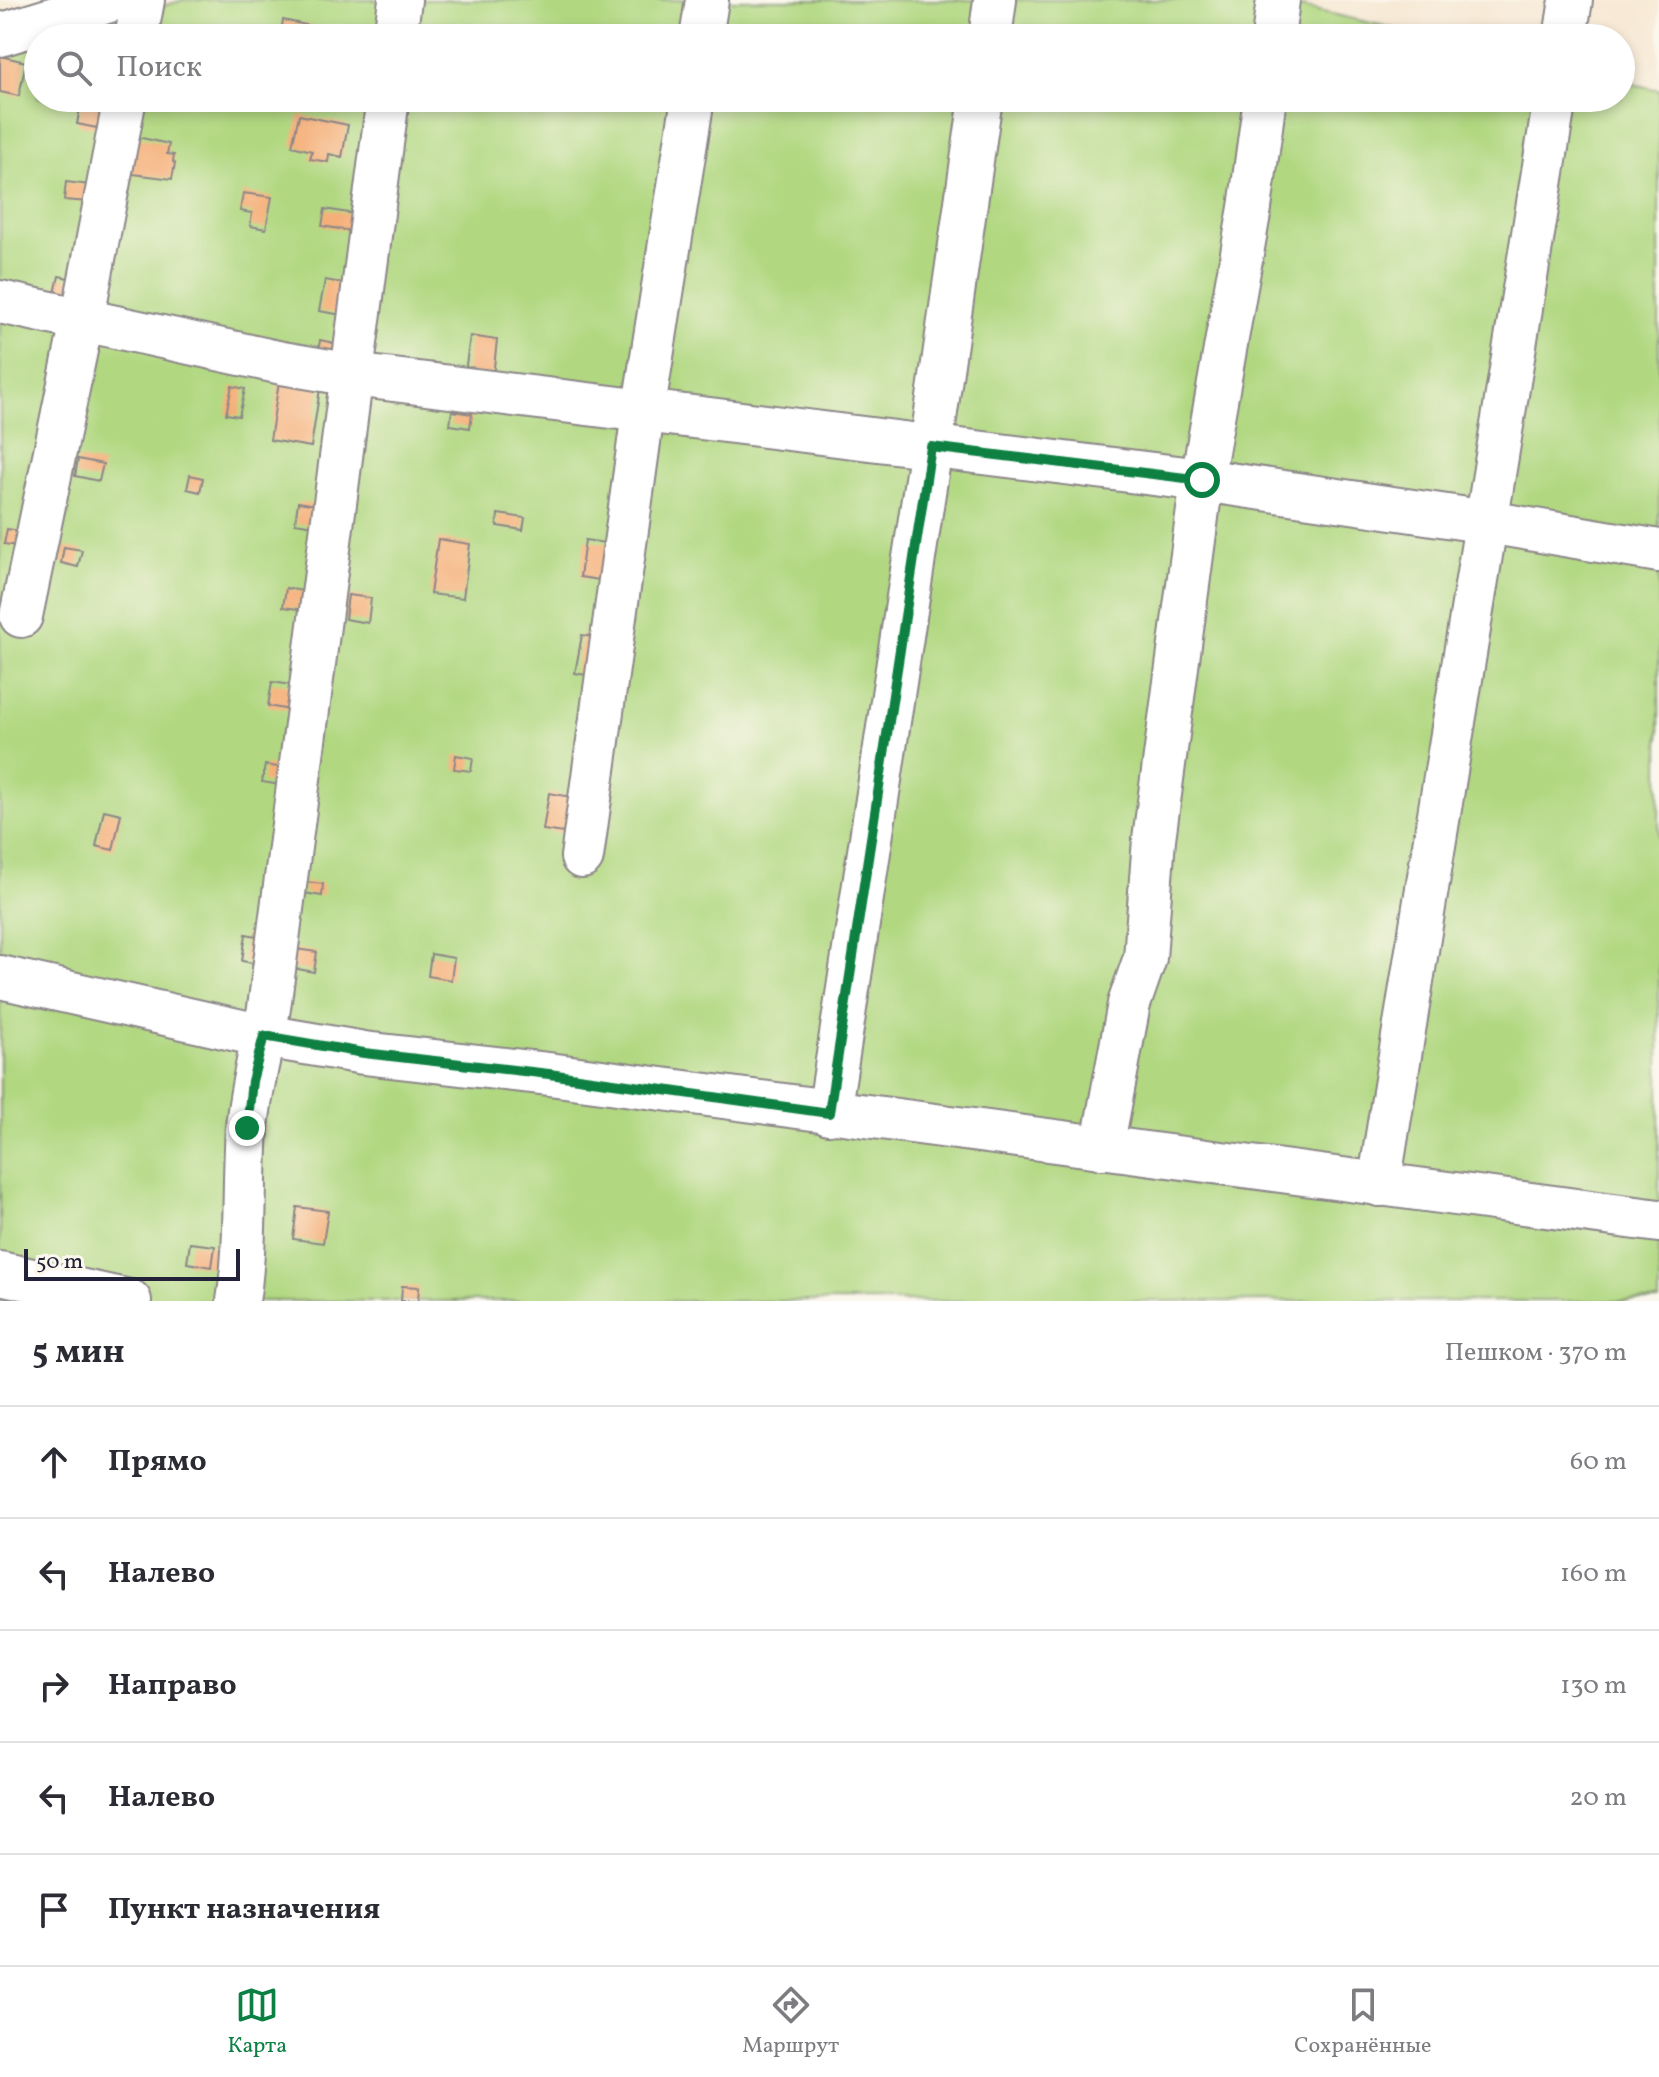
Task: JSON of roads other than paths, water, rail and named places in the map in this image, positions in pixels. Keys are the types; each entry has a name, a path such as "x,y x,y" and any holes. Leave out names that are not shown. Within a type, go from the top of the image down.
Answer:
{"lane":[{"path":"36,24 113,0"},
{"path":"139,24 143,0"},
{"path":"397,24 400,0"},
{"path":"703,24 707,0"},
{"path":"992,24 995,0"},
{"path":"1275,24 1278,0"},
{"path":"1567,24 1571,0"},
{"path":"0,35 24,28"},
{"path":"21,616 122,112"},
{"path":"238,1301 252,1081 264,1036 386,112"},
{"path":"582,857 643,413 691,112"},
{"path":"829,1113 979,112"},
{"path":"1102,1148 1129,1004 1145,958 1154,839 1202,480 1250,208 1263,112"},
{"path":"1379,1185 1553,112"},
{"path":"0,302 353,375 1202,480 1488,522 1659,551"},
{"path":"0,977 264,1036 364,1053 549,1074 1659,1221"},
{"path":"0,1273 130,1301"}]}
